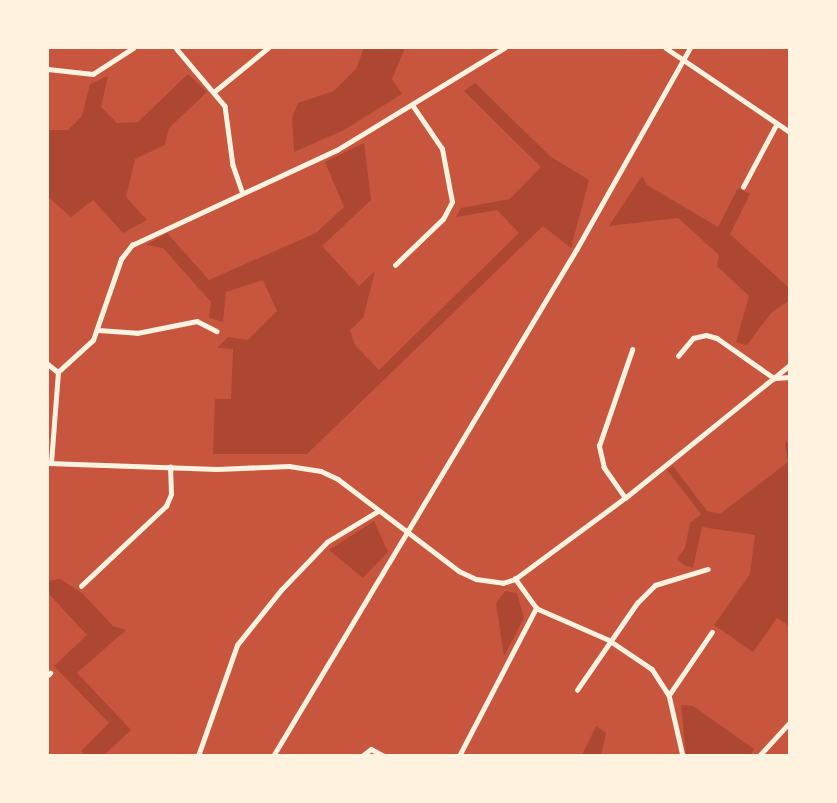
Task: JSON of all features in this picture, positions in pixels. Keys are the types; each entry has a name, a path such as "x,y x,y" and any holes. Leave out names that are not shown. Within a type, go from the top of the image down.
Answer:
{"street":[{"path":"48,69 93,74 134,48"},
{"path":"176,48 215,90 229,118 233,165 242,191"},
{"path":"215,90 268,48"},
{"path":"504,48 337,150 242,191 144,237 126,251 98,330 58,372 50,463 170,467 304,467 338,479 409,534 476,579 503,583 515,579 625,498 790,366"},
{"path":"666,48 685,58 776,125 789,130"},
{"path":"273,756 409,534 690,48"},
{"path":"395,264 443,219 452,202 442,149 412,105"},
{"path":"743,187 776,125"},
{"path":"98,330 137,333 197,321 217,331"},
{"path":"678,356 693,338 706,335 717,338 774,378 790,377"},
{"path":"625,498 604,468 599,446 632,350"},
{"path":"48,364 58,372"},
{"path":"81,586 166,506 171,494 170,467"},
{"path":"198,756 237,645 281,590 327,542 378,511"},
{"path":"577,690 610,640 655,585 708,569"},
{"path":"515,579 536,608 610,640 652,669 670,695 683,756"},
{"path":"460,756 536,608"},
{"path":"670,695 712,632"},
{"path":"759,756 790,722"},
{"path":"362,756 371,748 384,756"}],"shaded area":[{"path":"364,48 405,48 392,79 402,94 344,130 294,152 292,118 298,103 334,91 356,69"},
{"path":"188,74 207,92 169,128 165,145 135,159 126,197 147,220 123,233 93,200 71,217 48,197 48,130 68,130 82,116 90,84 108,76 101,107 117,123 138,122"},
{"path":"475,83 551,157 589,180 571,248 543,226 307,454 213,454 215,399 231,399 233,349 217,348 228,337 248,340 277,311 263,280 226,292 223,322 209,318 211,302 163,248 146,245 167,233 209,280 316,233 344,207 325,162 364,143 371,200 322,246 359,286 375,271 363,318 350,330 355,345 379,370 519,233 497,210 456,217 461,208 510,199 541,167 464,91"},
{"path":"642,176 647,185 718,227 738,188 750,194 730,234 789,288 790,300 772,312 747,345 736,342 749,296 717,266 719,255 678,218 609,226"},
{"path":"789,442 789,626 777,618 753,652 714,625 750,574 755,535 702,527 693,568 684,565 677,559 685,548 690,523 701,514 667,470 673,466 707,511 720,514 788,462 785,443"},
{"path":"374,521 388,552 363,578 329,550"},
{"path":"60,579 82,593 113,626 126,630 77,673 131,730 104,755 85,755 81,751 109,723 54,666 87,635 48,593 48,581"},
{"path":"505,591 517,593 524,618 504,656 496,603"},
{"path":"681,705 693,706 754,749 751,755 686,755"},
{"path":"596,726 606,733 601,755 582,755"}]}
